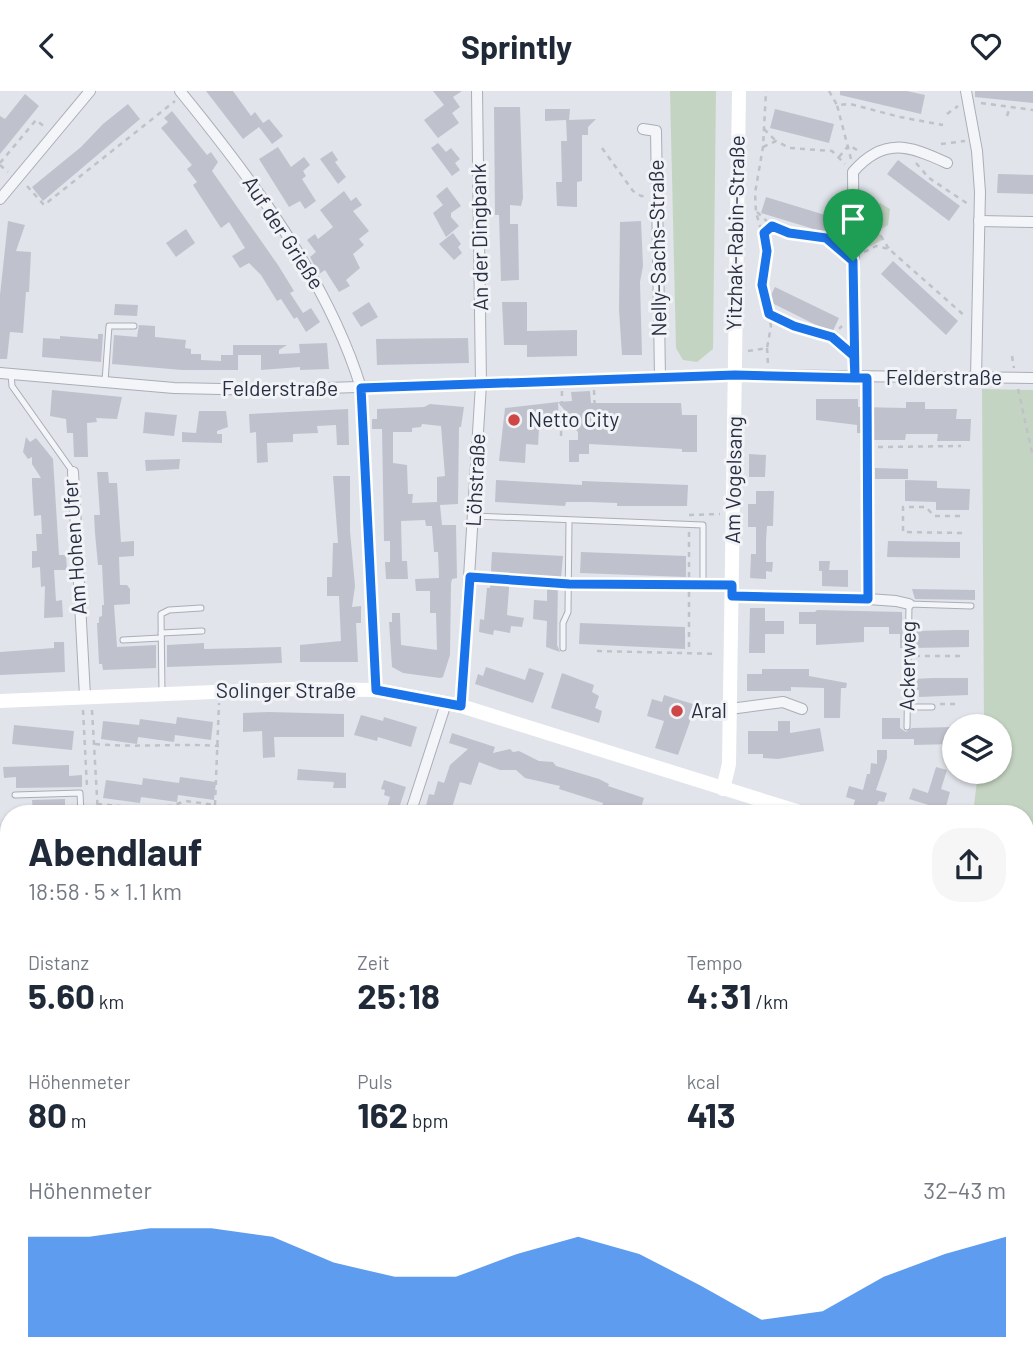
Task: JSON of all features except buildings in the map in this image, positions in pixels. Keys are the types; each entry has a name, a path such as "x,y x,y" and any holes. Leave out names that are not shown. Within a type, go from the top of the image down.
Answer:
{"main road":[{"name":"Yitzhak-Rabin-Straße","path":"735,375 738,91"},
{"name":"Am Vogelsang","path":"723,789 729,764 735,375"},
{"name":"Solinger Straße","path":"0,701 219,690 376,690 461,706 776,805"}],"street":[{"path":"0,199 90,91"},
{"name":"An der Dingbank","path":"477,91 481,384"},
{"name":"Auf der Grieße","path":"181,93 235,159 321,291 345,339 361,388 376,690"},
{"path":"967,96 975,139 980,216 976,377"},
{"name":"Nelly-Sachs-Straße","path":"643,129 656,131 660,377"},
{"path":"853,172 866,156 884,148 921,151 947,163"},
{"name":"Felderstraße","path":"853,172 855,378"},
{"path":"980,216 1033,222"},
{"name":"Felderstraße","path":"6,374 104,383 262,390 735,375 1033,378"},
{"name":"Löhstraße","path":"461,706 481,384"},
{"path":"867,447 868,599"},
{"name":"Am Hohen Ufer","path":"73,472 86,696"},
{"name":"Ackerweg","path":"732,596 868,599 909,604"},
{"path":"730,709 783,702 802,709"},
{"path":"414,805 446,703"}],"lane":[{"path":"104,383 109,326 134,326"},
{"name":"Am Hohen Ufer","path":"6,374 73,472"},
{"path":"474,516 703,525 703,585"},
{"path":"563,648 569,584 569,521"},
{"path":"909,604 971,606"},
{"name":"Ackerweg","path":"907,727 909,604"},
{"path":"162,693 161,614 169,610 201,608"},
{"path":"123,640 202,631"},
{"path":"908,707 932,707"},
{"path":"15,795 80,793 80,805"}],"path":[{"path":"766,91 763,147 755,193 756,212 767,251 762,285 771,326 767,348 768,375"},
{"path":"830,91 849,145 853,172"},
{"path":"20,177 44,205 181,93"},
{"path":"967,96 1033,110"},
{"path":"837,105 850,103 900,117 943,125"},
{"path":"1007,116 1010,107"},
{"path":"0,163 36,120 54,135"},
{"path":"763,128 776,141 790,148 832,151 853,172"},
{"path":"941,144 975,139"},
{"path":"763,147 776,141"},
{"path":"839,157 849,145"},
{"path":"602,148 636,194 657,197"},
{"path":"905,148 929,178 980,216"},
{"path":"853,191 889,249 969,321 977,321"},
{"path":"756,212 772,226 789,233 826,238 853,261 865,250 876,246 889,249"},
{"path":"764,233 772,226"},
{"path":"769,314 794,326 832,337 854,356"},
{"path":"734,344 745,343 748,351 767,348"},
{"path":"867,378 867,447 961,446"},
{"path":"1015,378 1033,457"},
{"path":"594,380 595,416 660,417 660,422 680,423"},
{"path":"561,436 563,381"},
{"path":"577,431 595,413"},
{"path":"962,516 934,516 926,507 903,507 903,532 962,533"},
{"path":"689,653 689,515 734,514"},
{"path":"470,577 569,584 703,585"},
{"path":"597,651 731,654"},
{"path":"908,656 960,656"},
{"path":"173,805 186,801 215,805 219,690"},
{"path":"86,696 95,744 97,804 108,805"},
{"path":"86,696 87,788"},
{"path":"932,707 932,704 957,704"},
{"path":"95,744 133,748 180,743 219,746"}],"green space":[{"path":"670,91 716,91 713,349 697,362 683,360 676,348"},
{"path":"880,203 890,209 888,225 878,231 884,239 871,246 862,247 859,238 864,224 872,220 874,206"},
{"path":"982,389 1033,390 1033,805 974,805 977,784 1012,784 1012,714 984,714"}],"place":[{"name":"Netto City","path":"514,420"},
{"name":"Aral","path":"677,711"}],"route":[{"path":"853,261 826,238 789,233 772,226 764,233 767,251 762,285 769,314 794,326 832,337 854,356 855,378 867,378 868,599 732,596 732,585 569,584 470,577 461,706 376,690 361,388 735,375 855,378 853,261"}]}
